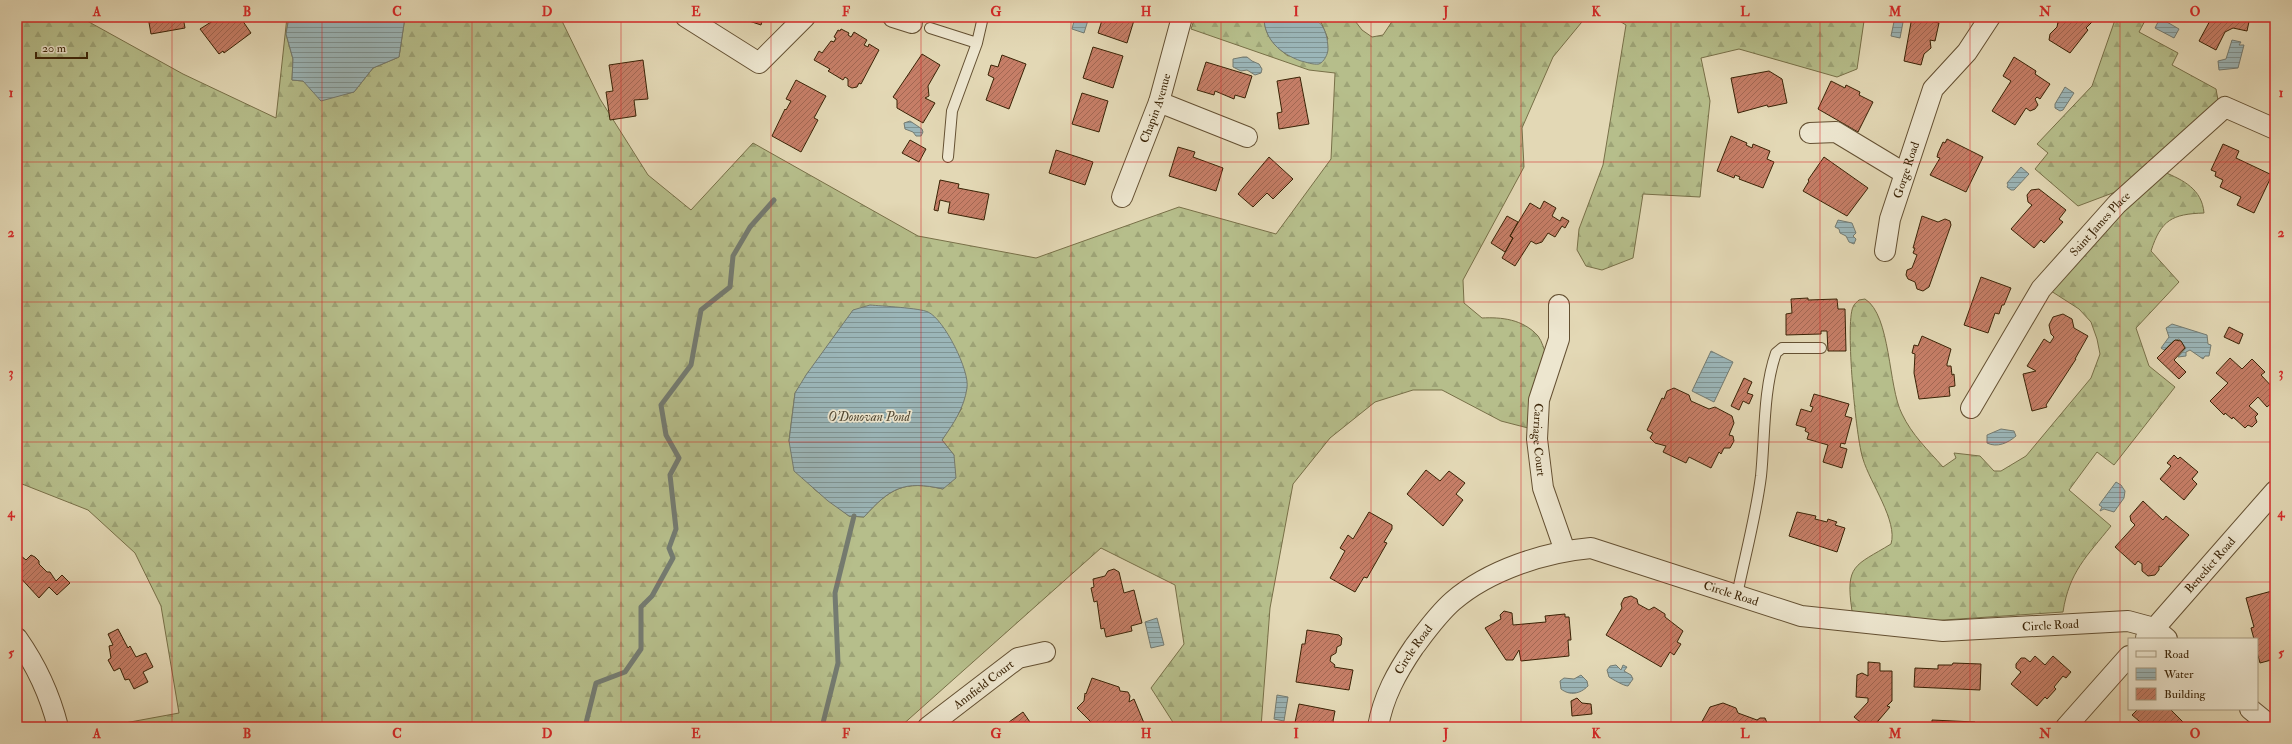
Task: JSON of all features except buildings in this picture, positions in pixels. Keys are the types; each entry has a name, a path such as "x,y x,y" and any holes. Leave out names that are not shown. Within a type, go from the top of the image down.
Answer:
{"street":[{"path":"686,17 759,63 805,17"},
{"path":"892,17 921,26"},
{"name":"Chapin Avenue","path":"1122,197 1159,102 1182,17"},
{"name":"Gorge Road","path":"1885,252 1890,219 1933,89 1967,52 1990,17"},
{"path":"1159,102 1247,137"},
{"name":"Saint James Place","path":"1971,408 2042,289 2117,204 2188,138 2225,107 2275,130"},
{"path":"1810,133 1836,132 1904,173"},
{"name":"Carriage Court","path":"1559,305 1559,339 1539,400 1537,439 1543,488 1565,551"},
{"name":"Benedict Road","path":"2155,635 2275,491"},
{"name":"Circle Road","path":"1378,727 1380,714 1394,678 1430,625 1454,601 1488,578 1530,561 1565,551 1591,548 1801,616 1943,631 2128,621 2155,635"},
{"path":"17,638 29,655 44,684 58,727"},
{"name":"Annfield Court","path":"928,727 1018,658 1044,652"},
{"path":"2066,727 2128,657"},
{"path":"2251,710 2272,727"}],"lane":[{"path":"948,157 952,111 977,43 983,17"},
{"path":"921,26 977,43"},
{"path":"1737,595 1758,497 1761,476 1763,426 1776,353 1782,348 1821,348"}],"green space":[{"path":"17,17 80,17 183,74 276,118 287,17 289,17 286,34 293,59 292,80 303,81 339,95 354,92 373,68 399,57 405,17 558,17 561,19 600,99 648,175 691,210 753,143 918,236 1036,258 1179,207 1276,234 1331,159 1335,73 1309,70 1191,29 1195,17 1264,17 1264,23 1271,40 1288,56 1328,39 1321,22 1311,17 1352,17 1362,30 1372,37 1383,35 1395,17 1586,17 1553,57 1522,128 1524,167 1463,280 1464,303 1482,318 1512,320 1532,330 1542,343 1547,356 1531,398 1528,428 1501,421 1442,390 1413,390 1375,402 1330,438 1293,484 1270,608 1261,727 1176,727 1151,688 1184,644 1175,585 1101,548 900,727 103,727 179,713 161,606 135,553 88,510 17,482","holes":["838,331 962,408 942,440 954,455 943,489 929,486 908,486 899,489 882,499 864,517 849,516 814,489 789,441 795,393"]},
{"path":"1613,17 1860,17 1864,21 1857,69 1837,77 1739,49 1701,58 1710,101 1700,197 1643,194 1633,258 1602,270 1586,266 1577,250 1579,229 1603,165 1626,25"},
{"path":"2116,17 2147,17 2139,32 2178,53 2172,65 2216,89 2218,100 2118,191 2078,206 2035,169 2048,153 2037,144 2092,86"},
{"path":"2164,172 2178,178 2190,186 2200,198 2204,213 2176,217 2169,221 2159,232 2151,251 2179,282 2136,328 2149,366 2175,387 2114,465 2097,452 2069,490 2111,526 2080,565 2074,575 2063,612 1914,622 1852,611 1850,584 1855,568 1861,562 1891,544 1892,535 1891,524 1887,513 1866,469 1857,429 1852,382 1850,335 1851,318 1854,305 1859,300 1865,299 1873,307 1880,320 1888,352 1897,402 1906,422 1915,436 1943,467 1956,458 1954,453 1980,456 1994,471 2001,471 2026,456 2091,378 2100,354 2091,322 2079,309 2051,291 2111,221"}],"water":[{"path":"1298,16 1316,20 1322,26 1326,35 1328,51 1324,60 1319,64 1301,61 1281,50 1270,39 1267,33 1264,17"},
{"path":"289,17 405,17 399,57 373,68 354,92 321,101 303,81 292,80 293,59 286,34"},
{"path":"1075,17 1089,17 1084,33 1072,29"},
{"path":"1895,17 1904,17 1900,38 1891,36"},
{"path":"2160,18 2179,29 2174,38 2155,28"},
{"path":"2232,40 2241,42 2239,45 2244,45 2238,68 2219,70 2218,61 2226,59"},
{"path":"1247,57 1259,64 1262,69 1261,73 1255,75 1247,70 1241,71 1233,67 1233,59"},
{"path":"2065,87 2074,93 2063,110 2060,111 2055,108 2055,104"},
{"path":"910,121 922,129 923,132 921,136 916,136 913,132 905,129 904,123"},
{"path":"2021,167 2029,174 2014,190 2011,190 2007,187 2007,183"},
{"path":"1838,220 1852,223 1856,233 1853,236 1856,239 1854,244 1849,242 1846,236 1840,233 1839,229 1835,227"},
{"name":"O'Donovan Pond","path":"870,305 917,309 928,312 934,317 941,324 955,346 967,380 967,388 961,409 942,440 954,455 956,478 943,489 929,486 908,486 899,489 882,499 864,517 849,516 828,501 794,471 789,441 795,393 806,375 853,310"},
{"path":"2172,324 2207,335 2208,344 2211,345 2209,356 2205,356 2203,359 2190,350 2186,352 2186,356 2178,357 2186,348 2179,339 2173,341 2164,350 2161,348 2169,337 2166,328"},
{"path":"1711,351 1733,362 1714,402 1692,391"},
{"path":"2001,429 2014,431 2016,436 2010,441 1998,445 1987,443 1987,435"},
{"path":"2116,482 2121,485 2125,491 2124,498 2114,512 2104,509 2100,511 2102,507 2099,505"},
{"path":"1157,618 1164,645 1151,648 1145,622"},
{"path":"1616,665 1621,670 1623,665 1627,667 1624,671 1631,675 1633,679 1628,686 1609,677 1607,670 1610,666"},
{"path":"1581,675 1587,681 1588,686 1585,689 1575,693 1568,693 1561,689 1560,681 1564,678 1574,679"},
{"path":"1277,695 1288,697 1284,721 1274,719"}],"waterway":[{"path":"585,727 596,683 625,672 641,649 641,607 652,596 673,558 669,548 676,529 670,475 679,458 666,435 661,405 691,365 701,310 730,287 733,256 750,227 774,200"},
{"path":"822,727 838,663 835,593 854,516"}]}
